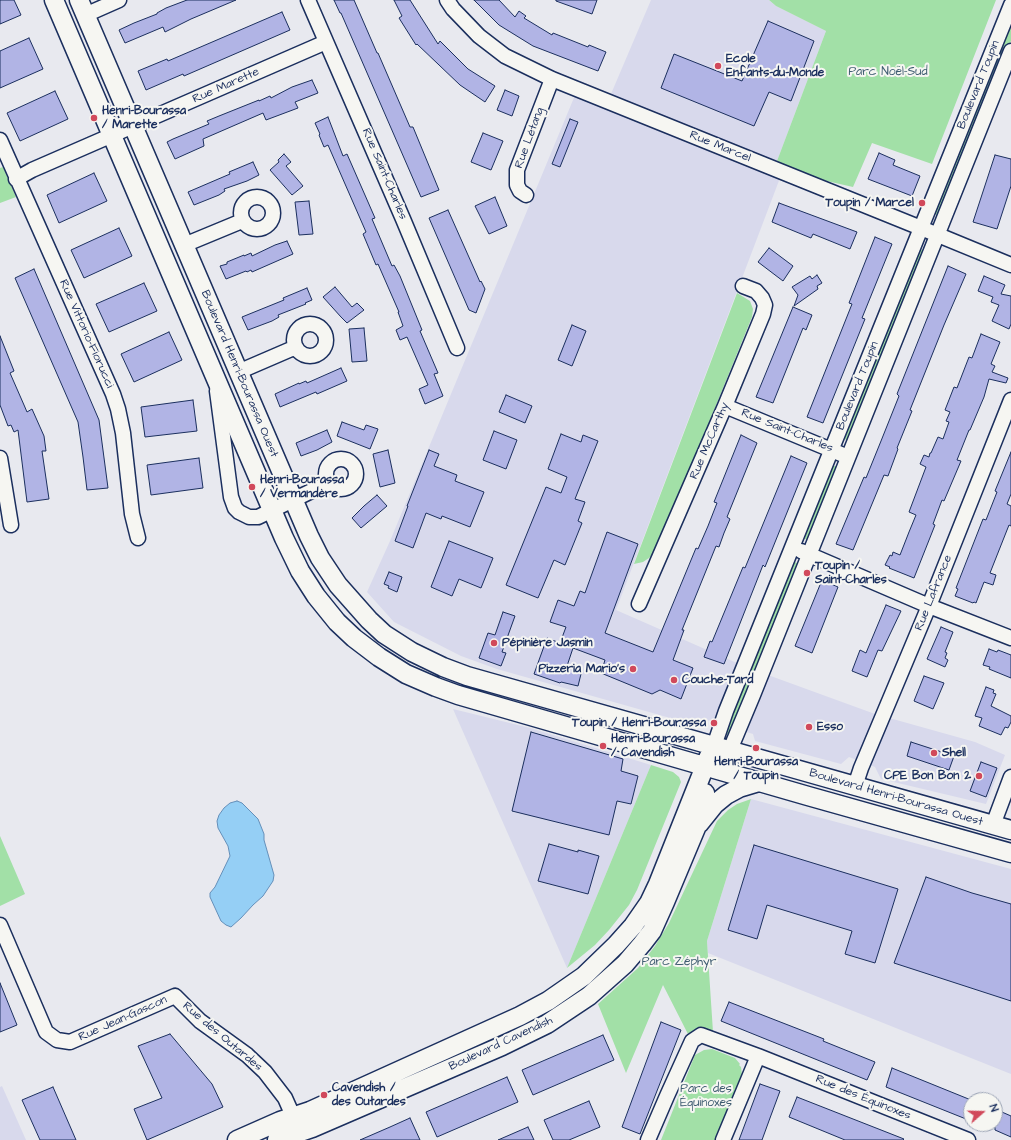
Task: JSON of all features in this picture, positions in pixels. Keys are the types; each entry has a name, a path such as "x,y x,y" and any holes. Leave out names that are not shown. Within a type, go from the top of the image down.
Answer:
{"main road":[{"name":"Boulevard Henri-Bourassa Ouest","path":"54,0 284,538 300,571 323,605 337,622 358,641 379,657 402,671 436,688 713,769 1011,853"},
{"name":"Boulevard Henri-Bourassa Ouest","path":"82,7 238,372 320,558 346,596 377,628 412,652 437,665 466,676 1011,830"},
{"name":"Boulevard Toupin","path":"713,769 722,748"},
{"name":"Boulevard Cavendish","path":"236,1140 319,1125 514,1040 547,1024 589,996 625,964 652,931 696,828 701,804 713,769"},
{"name":"Boulevard Cavendish","path":"277,1140 299,1129 310,1111 520,1016 548,1001 568,988 588,972 622,939 649,903 713,769"},
{"path":"696,828 712,807 726,795 739,788 759,782"}],"street":[{"path":"82,7 119,0"},
{"name":"Rue Saint-Charles","path":"308,0 403,218 457,348"},
{"name":"Rue Marcel","path":"446,0 479,36 505,56 552,79 1011,265"},
{"name":"Boulevard Toupin","path":"722,748 726,711 1011,5"},
{"name":"Rue Marette","path":"16,179 32,170 111,135 326,42"},
{"name":"Boulevard Toupin","path":"722,748 753,695 1011,51"},
{"name":"Rue Létang","path":"526,195 520,191 517,185 517,170 552,79"},
{"name":"Rue Vittorio-Fiorucci","path":"0,140 16,179 113,394 123,433 132,514 138,538"},
{"path":"184,245 242,221"},
{"name":"Rue McCarthy","path":"639,604 725,406 763,314 765,305 762,298 756,291 743,286"},
{"path":"238,372 296,347"},
{"name":"Boulevard Henri-Bourassa Ouest","path":"215,376 232,503 239,512 249,517 258,517 272,511"},
{"name":"Rue Lafrance","path":"855,786 1011,400"},
{"name":"Rue Saint-Charles","path":"725,406 848,456"},
{"path":"0,458 11,525"},
{"path":"272,511 328,483"},
{"path":"793,547 929,606 1011,638"},
{"path":"993,825 1011,777"},
{"name":"Rue Jean-Gascon","path":"0,925 46,1032 57,1040 70,1042 175,996"},
{"name":"Rue des Outardes","path":"175,996 200,1021 247,1055 261,1069 278,1089 299,1129"},
{"name":"Rue des Équinoxes","path":"648,1140 692,1041 701,1035 758,1056 968,1140"},
{"path":"723,1140 758,1056"}],"shaded area":[{"name":"Pépinière Jasmin","path":"651,0 769,0 776,6 826,31 774,169 780,178 616,610 746,667 875,714 975,742 1005,755 986,804 881,779 875,767 849,757 841,764 755,741 753,734 709,720 702,727 497,669 461,656 394,622 367,592 390,541 578,88 608,101"},
{"path":"453,709 530,728 651,765 567,968"},
{"path":"751,799 1011,869 1011,1074 708,953 707,941"},
{"path":"2,1086 26,1140 0,1140 0,1087"}],"green space":[{"name":"Parc Noël-Sud","path":"769,0 996,0 932,164 872,143 853,187 774,169 826,31 776,6"},
{"path":"1011,15 1011,41 940,216 932,213"},
{"path":"3,167 16,197 0,203 0,168"},
{"path":"918,248 926,252 848,440 846,440 844,438"},
{"path":"737,293 750,301 753,309 752,317 657,550 643,562 634,564"},
{"path":"832,466 836,466 837,468 808,540 805,539 803,536"},
{"path":"795,562 799,564 730,735 728,735 726,733 730,718 793,563"},
{"path":"651,765 673,772 679,777 681,782 637,890 629,905 609,930 595,945 567,968"},
{"name":"Parc Zéphyr","path":"751,799 707,941 713,1032 690,1038 663,985 626,1073 598,1004 638,968 655,946 669,923 717,821 728,810 737,804"},
{"path":"0,836 25,894 0,906"},
{"name":"Parc des Équinoxes","path":"712,1049 735,1058 740,1064 742,1075 717,1140 661,1140 695,1055 704,1050"}],"water":[{"path":"237,801 242,803 258,819 264,834 264,840 274,875 273,881 263,896 231,927 221,921 210,897 210,893 215,887 230,856 228,846 218,828 217,821 224,808 230,803"}],"building":[{"path":"0,0 14,0 21,15 0,24"},
{"path":"187,0 236,0 165,32 163,27 125,43 119,30"},
{"path":"334,0 354,0 410,127 413,127 439,190 421,197"},
{"path":"394,0 410,0 438,44 440,41 468,69 495,86 485,102 460,85 417,44 416,45 399,18 402,16"},
{"path":"474,0 499,0 515,17 519,11 526,16 524,18 552,35 553,33 588,47 589,45 606,52 598,71 533,46 499,25"},
{"path":"556,0 597,0 592,14"},
{"path":"282,12 290,30 184,76 183,74 146,90 138,71 167,59 168,61"},
{"path":"768,21 814,41 791,101 769,92 754,126 661,88 674,54 742,81"},
{"path":"29,38 43,69 0,88 0,51"},
{"path":"312,80 318,93 295,102 298,108 266,120 263,113 203,139 204,146 175,159 167,142 209,124 207,121 270,96 271,98 292,87"},
{"path":"505,90 519,96 512,116 497,110"},
{"path":"55,91 68,119 20,141 7,113"},
{"path":"328,117 343,156 347,154 375,218 372,219 392,266 394,265 400,276 422,330 420,331 438,373 434,374 443,396 425,404 419,389 428,385 407,337 400,340 396,330 403,326 399,312 378,264 376,265 363,234 366,232 328,145 324,147 319,135 320,134 315,123"},
{"path":"570,119 578,122 560,167 552,164"},
{"path":"483,133 503,141 491,170 471,162"},
{"path":"879,153 895,160 893,165 920,176 912,196 868,179"},
{"path":"284,154 291,162 286,166 303,186 292,195 270,170 279,162 278,160"},
{"path":"995,155 1011,159 1011,186 997,229 973,222"},
{"path":"253,162 259,175 224,189 225,191 219,195 194,205 188,192 230,174 229,172"},
{"path":"94,173 107,201 59,223 47,195"},
{"path":"495,197 507,226 489,234 475,206"},
{"path":"309,201 313,234 299,235 295,202"},
{"path":"779,203 857,232 850,249 813,234 811,238 772,222"},
{"path":"448,210 480,282 481,281 485,289 476,313 469,310 429,218"},
{"path":"119,228 132,256 84,278 71,250"},
{"path":"875,237 892,244 862,318 865,319 823,423 807,417 852,304 849,303"},
{"path":"287,241 293,254 252,272 251,270 246,271 226,279 220,266 244,255 251,253 252,256"},
{"path":"769,248 793,266 783,281 758,262"},
{"path":"948,266 966,274 910,410 912,411 897,448 898,449 888,476 884,475 853,550 836,544 881,441 899,396 897,394"},
{"path":"34,269 99,420 108,488 87,490 78,422 15,278"},
{"path":"817,275 822,283 817,286 818,289 794,306 798,295 792,287 810,276 812,279"},
{"path":"984,276 1005,285 1001,294 1011,296 1011,324 1009,329 992,321 999,305 991,302 993,297 978,291"},
{"path":"144,283 157,311 109,332 96,304"},
{"path":"335,287 352,307 357,303 364,310 347,323 323,297"},
{"path":"307,288 312,300 305,303 306,304 278,315 279,317 272,321 248,330 242,317 284,300 283,298"},
{"path":"793,307 812,315 806,330 803,328 773,403 756,397"},
{"path":"572,325 586,331 572,366 558,360"},
{"path":"364,328 367,361 352,362 349,329"},
{"path":"169,332 182,360 134,382 121,354"},
{"path":"981,334 1000,342 991,364 995,366 992,372 1008,378 1006,383 989,379 984,397 957,460 961,461 944,501 942,500 933,524 935,525 914,578 885,565 890,555 892,556 893,552 900,555 916,515 909,512 926,467 920,464 924,455 929,457 938,437 943,439 949,422 946,421 950,412 945,410 954,387 957,388 969,357 972,358"},
{"path":"0,336 14,371 10,373 27,412 32,409 44,436 46,451 42,451 49,499 27,502 18,430 14,432 11,425 8,426 0,405"},
{"path":"341,368 347,381 317,394 316,392 280,407 275,394 299,383 306,381 307,383"},
{"path":"506,395 532,406 525,423 499,412"},
{"path":"193,400 197,431 145,437 141,407"},
{"path":"342,422 364,430 366,425 378,429 370,449 337,436"},
{"path":"327,430 332,442 301,456 296,443"},
{"path":"494,431 517,440 506,469 483,460"},
{"path":"561,434 581,442 583,435 598,441 575,499 585,502 578,521 582,523 565,565 554,560 538,598 506,585 546,487 561,493 567,477 548,469"},
{"path":"741,435 757,443 727,517 730,519 719,547 716,546 682,630 684,630 673,660 693,668 681,699 660,690 652,694 601,673 605,660 573,648 567,666 582,670 578,686 560,683 534,674 547,638 560,643 566,627 550,622 558,600 574,606 580,591 585,593 607,532 638,544 605,633 653,652 696,548 698,549 708,526 717,503 714,502"},
{"path":"388,450 395,483 380,487 373,454"},
{"path":"429,450 439,454 434,466 457,475 455,481 484,492 470,527 442,516 441,519 426,513 413,548 395,541"},
{"path":"1011,452 1011,494 1007,504 1011,506 1011,526 1009,525 990,573 996,575 993,585 984,582 976,603 973,603 955,596 958,589 956,588 983,519 986,520 997,492 995,491"},
{"path":"791,456 807,463 765,567 763,565 724,664 704,657 710,641 712,642 743,567 745,568"},
{"path":"199,458 203,488 151,495 147,465"},
{"path":"377,495 387,506 361,528 352,518"},
{"path":"449,541 493,558 481,588 459,579 452,596 431,587"},
{"path":"389,572 402,577 397,592 388,588 389,586 384,584"},
{"path":"822,580 838,587 812,653 795,646"},
{"path":"886,605 901,611 882,651 878,650 867,677 852,671 860,650 866,653"},
{"name":"Pépinière Jasmin","path":"503,612 515,616 502,652 506,653 501,666 479,658 488,633 495,635"},
{"path":"941,627 953,632 945,652 947,653 945,658 948,660 945,667 927,659"},
{"path":"989,649 997,652 998,650 1011,655 1011,678 983,665"},
{"path":"924,676 944,683 933,709 914,701"},
{"path":"986,687 994,690 993,693 996,694 991,706 1011,716 1011,722 1008,728 1005,727 1001,735 979,726 982,718 975,716"},
{"path":"531,732 623,759 621,771 638,776 631,804 617,801 609,835 512,811"},
{"path":"911,742 954,756 949,770 907,756"},
{"path":"981,762 997,768 986,797 970,791"},
{"path":"549,844 599,856 588,894 538,881"},
{"path":"754,845 898,889 875,963 845,954 852,931 767,905 757,939 728,930"},
{"path":"926,877 972,893 1011,904 1011,1001 894,963"},
{"path":"0,983 17,1025 0,1032"},
{"path":"729,1002 824,1039 823,1041 875,1062 867,1080 721,1021"},
{"path":"661,1022 681,1030 640,1134 622,1127"},
{"path":"170,1034 212,1084 223,1107 147,1140 134,1109 162,1098 138,1046"},
{"path":"603,1035 614,1060 533,1095 522,1070"},
{"path":"892,1068 963,1097 963,1118 886,1087"},
{"path":"507,1077 518,1102 437,1137 426,1112"},
{"path":"760,1084 780,1091 762,1140 739,1140"},
{"path":"53,1087 76,1140 40,1140 22,1100"},
{"path":"797,1097 904,1139 845,1140 789,1117"},
{"path":"589,1101 600,1127 569,1140 553,1140 544,1120"},
{"path":"1003,1112 1011,1116 1011,1137 1000,1132 1003,1132"},
{"path":"410,1118 420,1140 360,1140 390,1127"},
{"path":"528,1127 534,1140 498,1140"}],"place":[{"name":"Ecole Enfants-du-Monde","path":"718,66"},
{"name":"Henri-Bourassa / Marette","path":"94,118"},
{"name":"Toupin / Marcel","path":"922,203"},
{"name":"Henri-Bourassa / Vermandère","path":"252,487"},
{"name":"Toupin / Saint-Charles","path":"807,573"},
{"name":"Pépinière Jasmin","path":"494,643"},
{"name":"Pizzeria Mario's","path":"633,669"},
{"name":"Couche-Tard","path":"674,680"},
{"name":"Toupin / Henri-Bourassa","path":"714,723"},
{"name":"Esso","path":"809,727"},
{"name":"Henri-Bourassa / Cavendish","path":"603,746"},
{"name":"Henri-Bourassa / Toupin","path":"756,748"},
{"name":"Shell","path":"934,753"},
{"name":"CPE Bon Bon 2","path":"979,776"},
{"name":"Cavendish / des Outardes","path":"324,1095"}]}
